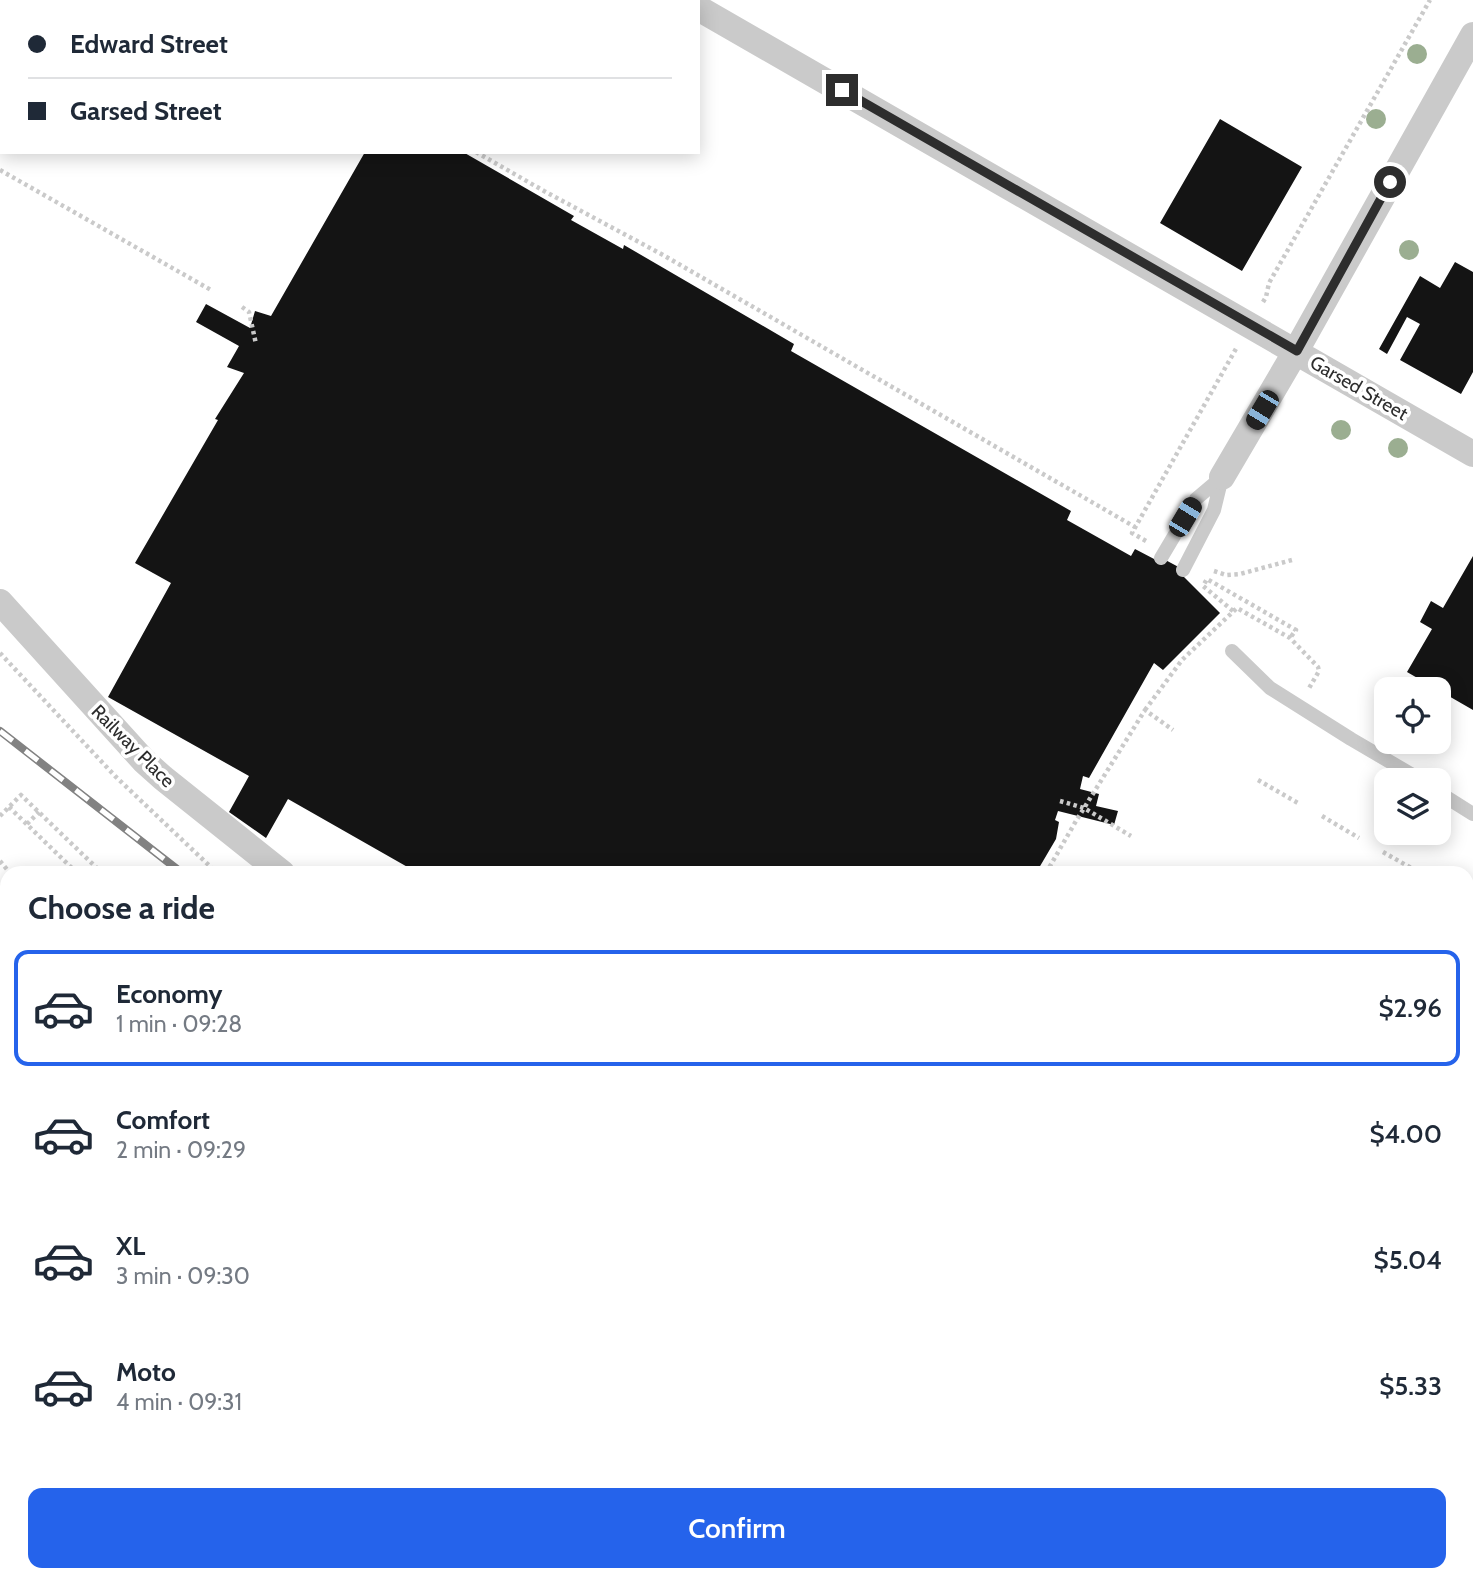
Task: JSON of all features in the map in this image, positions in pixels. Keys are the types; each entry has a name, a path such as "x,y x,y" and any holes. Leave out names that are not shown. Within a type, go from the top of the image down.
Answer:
{"street":[{"name":"Garsed Street","path":"700,9 1473,454"},
{"path":"1222,477 1297,351 1473,35"},
{"name":"Railway Place","path":"0,602 144,761 273,866"}],"lane":[{"path":"1163,555 1196,499 1222,477"},
{"path":"1183,570 1214,510 1222,477"},
{"path":"1232,651 1270,688 1401,768"},
{"path":"1451,800 1473,814"}],"path":[{"path":"1262,303 1269,283 1430,0"},
{"path":"479,154 663,255 1135,527"},
{"path":"0,170 211,290"},
{"path":"242,307 249,312 256,344"},
{"path":"1163,555 1132,533 1238,346"},
{"path":"1214,571 1226,575 1292,561"},
{"path":"1233,611 1203,586 1207,579 1296,630 1290,638"},
{"path":"1050,866 1145,710 1182,660 1237,608 1290,638 1318,667 1319,671 1298,706"},
{"path":"1145,710 1173,730"},
{"path":"1258,780 1298,803"},
{"path":"0,816 21,795 95,866"},
{"path":"1060,801 1084,808 1131,836"},
{"path":"9,807 70,866"},
{"path":"27,824 39,812"},
{"path":"1322,816 1359,838"},
{"path":"1383,852 1408,866"}],"building":[{"path":"1220,119 1302,167 1242,271 1160,223"},
{"path":"364,154 466,154 574,216 571,220 623,249 624,245 794,344 791,351 1071,511 1067,520 1131,556 1135,549 1156,560 1158,556 1186,571 1183,576 1220,613 1163,670 1154,663 1089,778 1083,776 1080,789 1099,794 1096,806 1118,811 1114,825 1058,811 1055,820 1059,822 1056,839 1040,866 406,866 288,799 266,838 229,812 249,776 108,697 171,583 135,563 218,420 215,419 244,373 227,367 239,346 196,322 206,304 250,328 255,311 271,316"},
{"path":"1455,262 1473,272 1473,372 1461,394 1400,360 1420,324 1407,317 1387,354 1379,349 1420,276 1440,288"},
{"path":"1473,556 1473,710 1451,697 1451,677 1416,677 1407,672 1432,629 1420,622 1431,601 1443,608"}],"railway":[{"path":"0,731 173,866"}],"route":[{"path":"842,90 1297,351 1390,182"}]}
